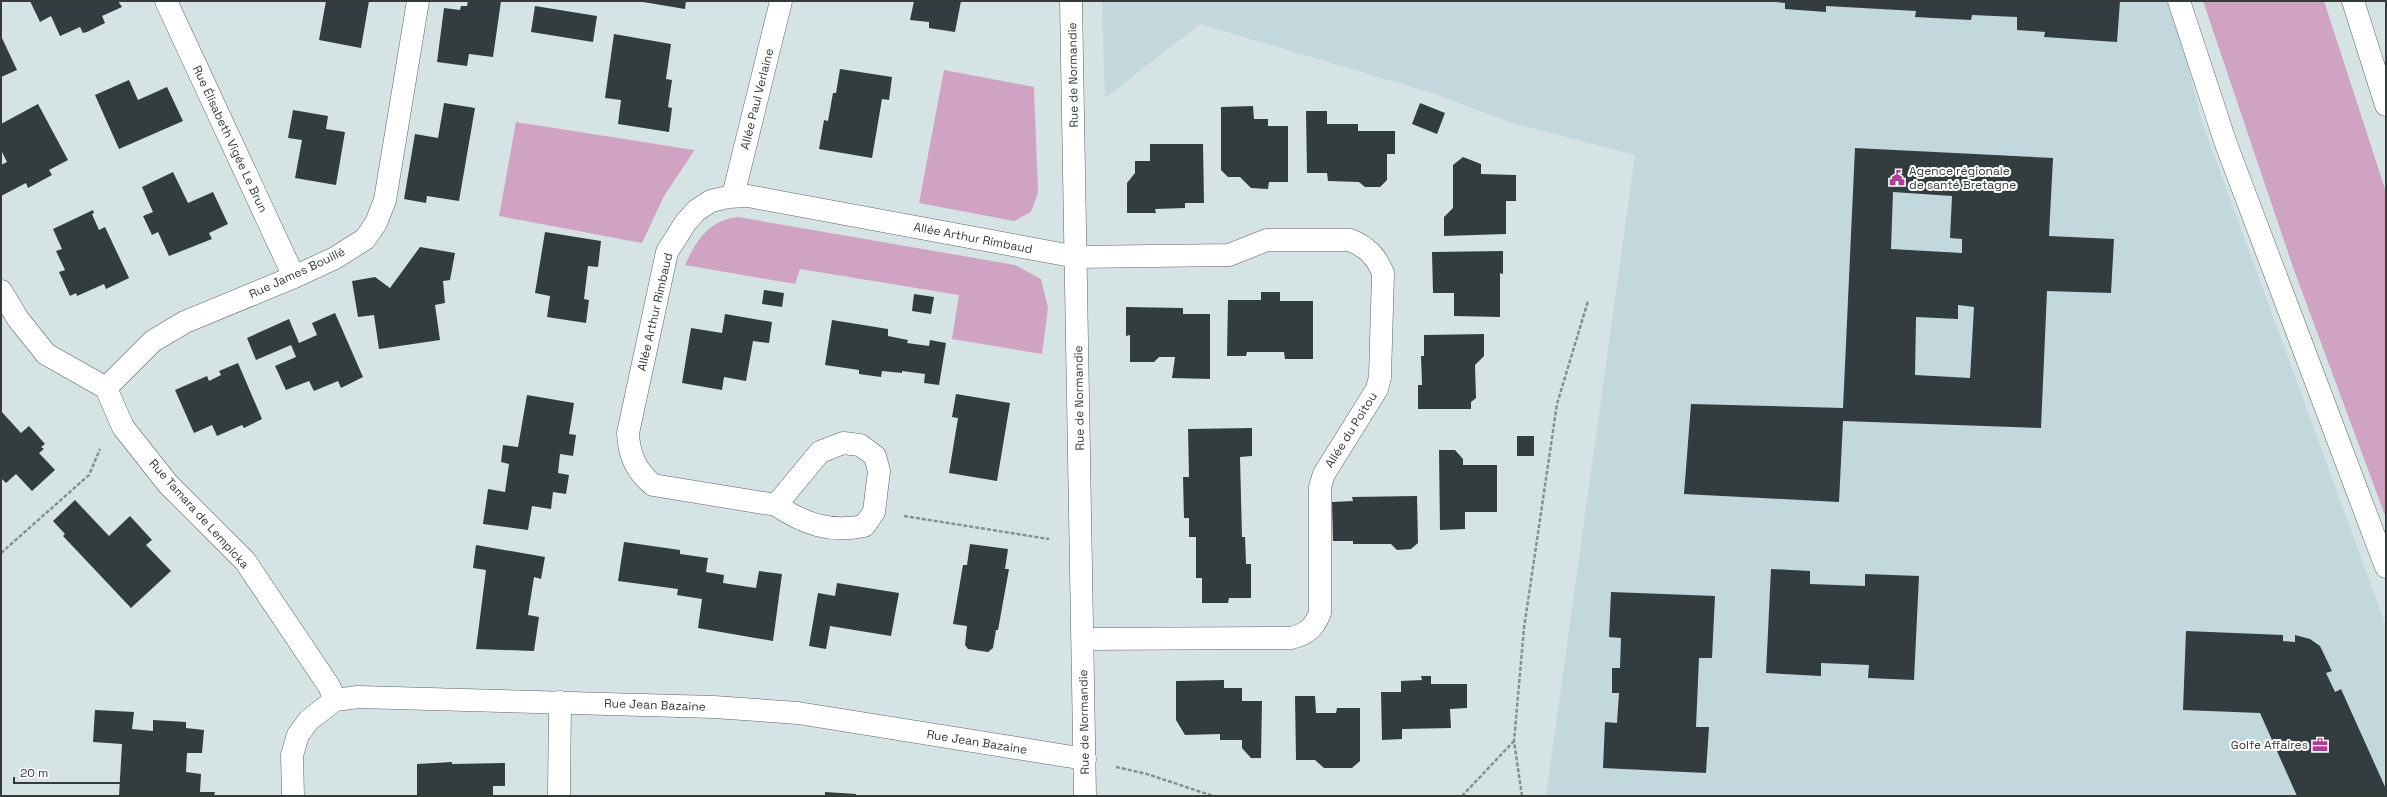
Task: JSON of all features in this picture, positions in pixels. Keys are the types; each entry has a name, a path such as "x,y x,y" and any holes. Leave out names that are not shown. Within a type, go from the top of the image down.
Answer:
{"street":[{"name":"Rue Élisabeth Vigée Le Brun","path":"166,1 294,277"},
{"name":"Rue James Bouillé","path":"106,388 154,341 185,322 294,277 335,258 365,239 376,223 385,200 418,1"},
{"name":"Allée Paul Verlaine","path":"733,196 781,1"},
{"name":"Rue de Normandie","path":"1072,1 1085,796"},
{"path":"2179,1 2226,144 2386,567"},
{"path":"2353,1 2386,105"},
{"name":"Allée Arthur Rimbaud","path":"874,512 864,526 848,529 820,526 797,519 776,505 653,485 642,475 629,448 628,433 667,252 686,222 697,210 711,201 733,196 748,196 1077,257"},
{"name":"Allée du Poitou","path":"1077,257 1229,255 1268,240 1350,240 1371,252 1383,273 1380,377 1377,389 1324,474 1320,487 1320,613 1311,630 1303,636 1291,638 1083,639"},
{"path":"1,291 18,319 46,354 106,388"},
{"name":"Rue Tamara de Lempicka","path":"106,388 123,427 168,484 244,561 329,686 335,700"},
{"path":"776,505 820,452 843,443 860,445 875,456 879,471 874,512"},
{"name":"Rue Jean Bazaine","path":"335,700 358,697 560,702 714,707 798,713 1085,760"},
{"path":"293,796 292,755 298,735 309,720 335,700"},
{"path":"559,796 560,702"}],"path":[{"path":"1522,796 1514,741 1524,628 1557,404 1588,301"},
{"path":"1,553 89,475 116,412"},
{"path":"874,512 1082,544"},
{"path":"1462,796 1514,741"},
{"path":"1085,760 1148,774 1213,796"}],"shaded area":[{"path":"1102,1 2172,1 2202,122 2386,626 2386,796 1546,796 1635,155 1515,124 1432,93 1200,24 1105,98"},
{"path":"2203,1 2324,1 2386,192 2386,518 2294,270"},
{"path":"944,70 1034,87 1038,193 1031,212 1014,221 919,203"},
{"path":"516,122 694,151 664,196 642,243 499,216"},
{"path":"738,217 1015,265 1041,279 1048,308 1042,354 952,339 959,295 800,269 795,284 685,265 694,247 705,233 719,222"}],"building":[{"path":"30,1 118,1 122,7 102,16 105,23 87,32 83,33 80,27 60,36 51,16 40,22"},
{"path":"326,1 369,1 361,48 319,40"},
{"path":"468,1 501,1 493,57 469,54 467,66 437,62 444,8 460,10 461,6 467,6"},
{"path":"637,1 686,1 685,9"},
{"path":"914,1 961,1 955,32 929,28 929,22 910,20"},
{"path":"1769,1 2120,1 2117,42 2044,37 2045,32 2017,30 2017,17 1972,15 1971,20 1915,17 1916,11 1826,6 1826,12 1785,9 1785,3"},
{"path":"535,6 597,16 593,42 531,32"},
{"path":"614,34 671,44 666,79 672,80 668,107 672,108 669,132 618,124 621,100 605,98"},
{"path":"1,36 17,70 1,77"},
{"path":"840,69 892,77 889,100 882,99 872,158 819,149 824,120 828,121 833,93 836,93"},
{"path":"129,80 138,100 167,87 183,121 119,149 95,95"},
{"path":"444,103 475,108 459,201 427,196 426,203 404,199 415,134 438,138"},
{"path":"1420,103 1445,113 1437,134 1412,124"},
{"path":"38,104 68,160 49,170 52,175 28,188 26,183 1,196 1,165 7,162 1,150 1,124"},
{"path":"1253,106 1254,119 1268,119 1268,126 1288,126 1288,182 1269,182 1268,189 1251,188 1240,177 1228,177 1221,170 1221,107"},
{"path":"293,110 328,116 326,129 345,132 336,185 295,178 302,140 288,138"},
{"path":"1306,111 1327,111 1327,124 1358,124 1358,131 1395,131 1395,154 1387,154 1387,180 1380,187 1365,187 1359,182 1328,181 1327,173 1307,173"},
{"path":"1150,144 1203,144 1204,203 1185,203 1185,208 1155,209 1156,213 1127,213 1127,183 1135,173 1135,161 1150,161"},
{"path":"1855,148 2053,158 2049,236 2114,239 2111,293 2047,291 2041,428 1843,421 1839,502 1684,494 1691,404 1843,408","holes":["1893,192 1952,196 1950,238 1962,239 1962,253 1891,249","1958,305 1974,307 1970,378 1915,375 1916,317 1958,319"]},
{"path":"1463,157 1481,164 1481,174 1516,175 1516,201 1506,201 1506,234 1444,236 1444,217 1453,208 1453,165"},
{"path":"173,172 188,203 213,192 228,224 209,233 212,239 169,256 158,232 152,235 143,216 153,212 142,187"},
{"path":"93,210 94,213 92,214 99,230 105,227 129,278 106,289 104,284 77,296 76,293 70,296 59,272 65,270 56,251 62,249 53,229"},
{"path":"545,232 601,241 598,267 588,266 584,299 589,300 586,323 547,317 550,296 535,293"},
{"path":"420,247 455,253 450,280 443,281 445,303 435,305 440,340 379,349 374,315 358,317 352,281 375,277 390,288"},
{"path":"1503,251 1503,274 1500,273 1500,317 1454,316 1454,293 1433,293 1432,252"},
{"path":"764,290 784,293 782,307 762,304"},
{"path":"1261,292 1280,292 1280,301 1313,301 1313,359 1285,359 1284,352 1247,352 1246,356 1227,356 1228,300 1261,300"},
{"path":"914,294 934,297 931,314 912,311"},
{"path":"1126,307 1183,308 1183,314 1210,314 1210,379 1172,378 1175,357 1159,357 1154,362 1130,362 1130,335 1126,336"},
{"path":"335,313 363,377 341,388 338,381 314,391 309,381 286,390 275,366 296,357 291,345 256,360 247,338 289,319 299,343 317,335 312,323"},
{"path":"725,314 772,322 769,343 753,341 746,381 724,377 722,390 682,383 691,328 722,333"},
{"path":"832,320 888,329 888,336 908,340 907,343 929,346 930,340 946,343 939,385 924,383 925,374 902,371 902,373 882,371 881,377 859,374 859,370 825,365"},
{"path":"1484,334 1484,356 1475,365 1476,398 1471,402 1471,409 1418,409 1418,385 1422,385 1421,356 1424,356 1424,335"},
{"path":"238,363 262,419 244,428 242,425 217,436 212,425 194,433 175,390 207,376 209,381 221,375 219,371"},
{"path":"956,394 1010,403 997,481 949,473 958,418 952,417"},
{"path":"527,395 574,403 569,434 576,435 573,456 560,454 558,473 569,475 566,494 553,492 551,509 532,506 528,530 483,524 488,489 505,492 509,464 501,462 503,445 518,447"},
{"path":"1,411 21,433 29,426 45,444 41,447 44,449 39,453 55,470 32,491 16,474 6,483 1,478"},
{"path":"1252,428 1252,456 1240,457 1242,537 1245,537 1246,564 1251,564 1251,598 1229,598 1228,603 1202,603 1202,578 1196,578 1196,537 1189,537 1189,518 1184,518 1183,477 1189,477 1188,429"},
{"path":"1517,436 1534,436 1534,456 1517,456"},
{"path":"1439,450 1455,450 1463,459 1463,465 1497,465 1497,512 1465,512 1465,529 1440,530"},
{"path":"1417,496 1418,543 1411,549 1397,550 1391,544 1353,544 1353,541 1333,541 1332,502 1353,501 1352,497"},
{"path":"75,500 109,536 130,516 152,540 146,545 171,571 131,608 63,536 65,534 53,521"},
{"path":"624,542 680,550 680,554 708,558 706,572 724,575 723,583 756,588 759,571 782,574 773,641 698,628 702,599 677,595 678,589 618,581"},
{"path":"970,544 1008,549 1005,569 1009,569 998,630 996,630 993,648 988,652 968,649 965,645 967,626 953,624 963,565 967,565"},
{"path":"476,545 545,557 541,579 534,577 528,615 539,617 534,651 476,649 486,570 473,568"},
{"path":"1771,569 1810,571 1810,584 1865,586 1865,574 1919,576 1914,680 1868,678 1869,665 1821,663 1821,676 1766,673"},
{"path":"837,583 899,593 891,636 830,626 826,649 809,646 818,593 835,596"},
{"path":"1611,592 1715,596 1712,658 1699,658 1696,727 1709,727 1706,773 1603,768 1605,722 1617,723 1619,693 1612,693 1612,668 1620,668 1621,638 1609,637"},
{"name":"Golfe Affaires","path":"2186,631 2283,635 2283,641 2295,642 2295,635 2310,639 2320,646 2332,671 2326,673 2335,692 2341,689 2386,789 2386,796 2297,796 2260,713 2183,710"},
{"path":"1421,676 1431,676 1431,684 1467,684 1467,708 1450,709 1451,728 1402,729 1402,739 1382,740 1381,692 1401,692 1401,681 1422,680"},
{"path":"1224,680 1224,688 1242,688 1242,701 1262,701 1261,758 1251,758 1242,748 1242,740 1220,740 1220,734 1185,735 1176,720 1176,681"},
{"path":"1295,696 1315,696 1316,713 1336,713 1337,708 1360,708 1360,761 1352,768 1324,768 1315,760 1296,760"},
{"path":"95,710 134,712 132,729 153,731 153,720 186,722 186,728 204,730 202,753 187,753 186,772 201,774 200,792 215,792 214,796 119,796 122,744 93,742"},
{"path":"452,762 452,764 505,763 505,786 493,786 493,796 417,796 417,764"},
{"path":"825,792 856,794 856,796 825,796"}],"place":[{"name":"Agence régionale de santé Bretagne","path":"1897,178"},
{"name":"Golfe Affaires","path":"2320,745"}]}
